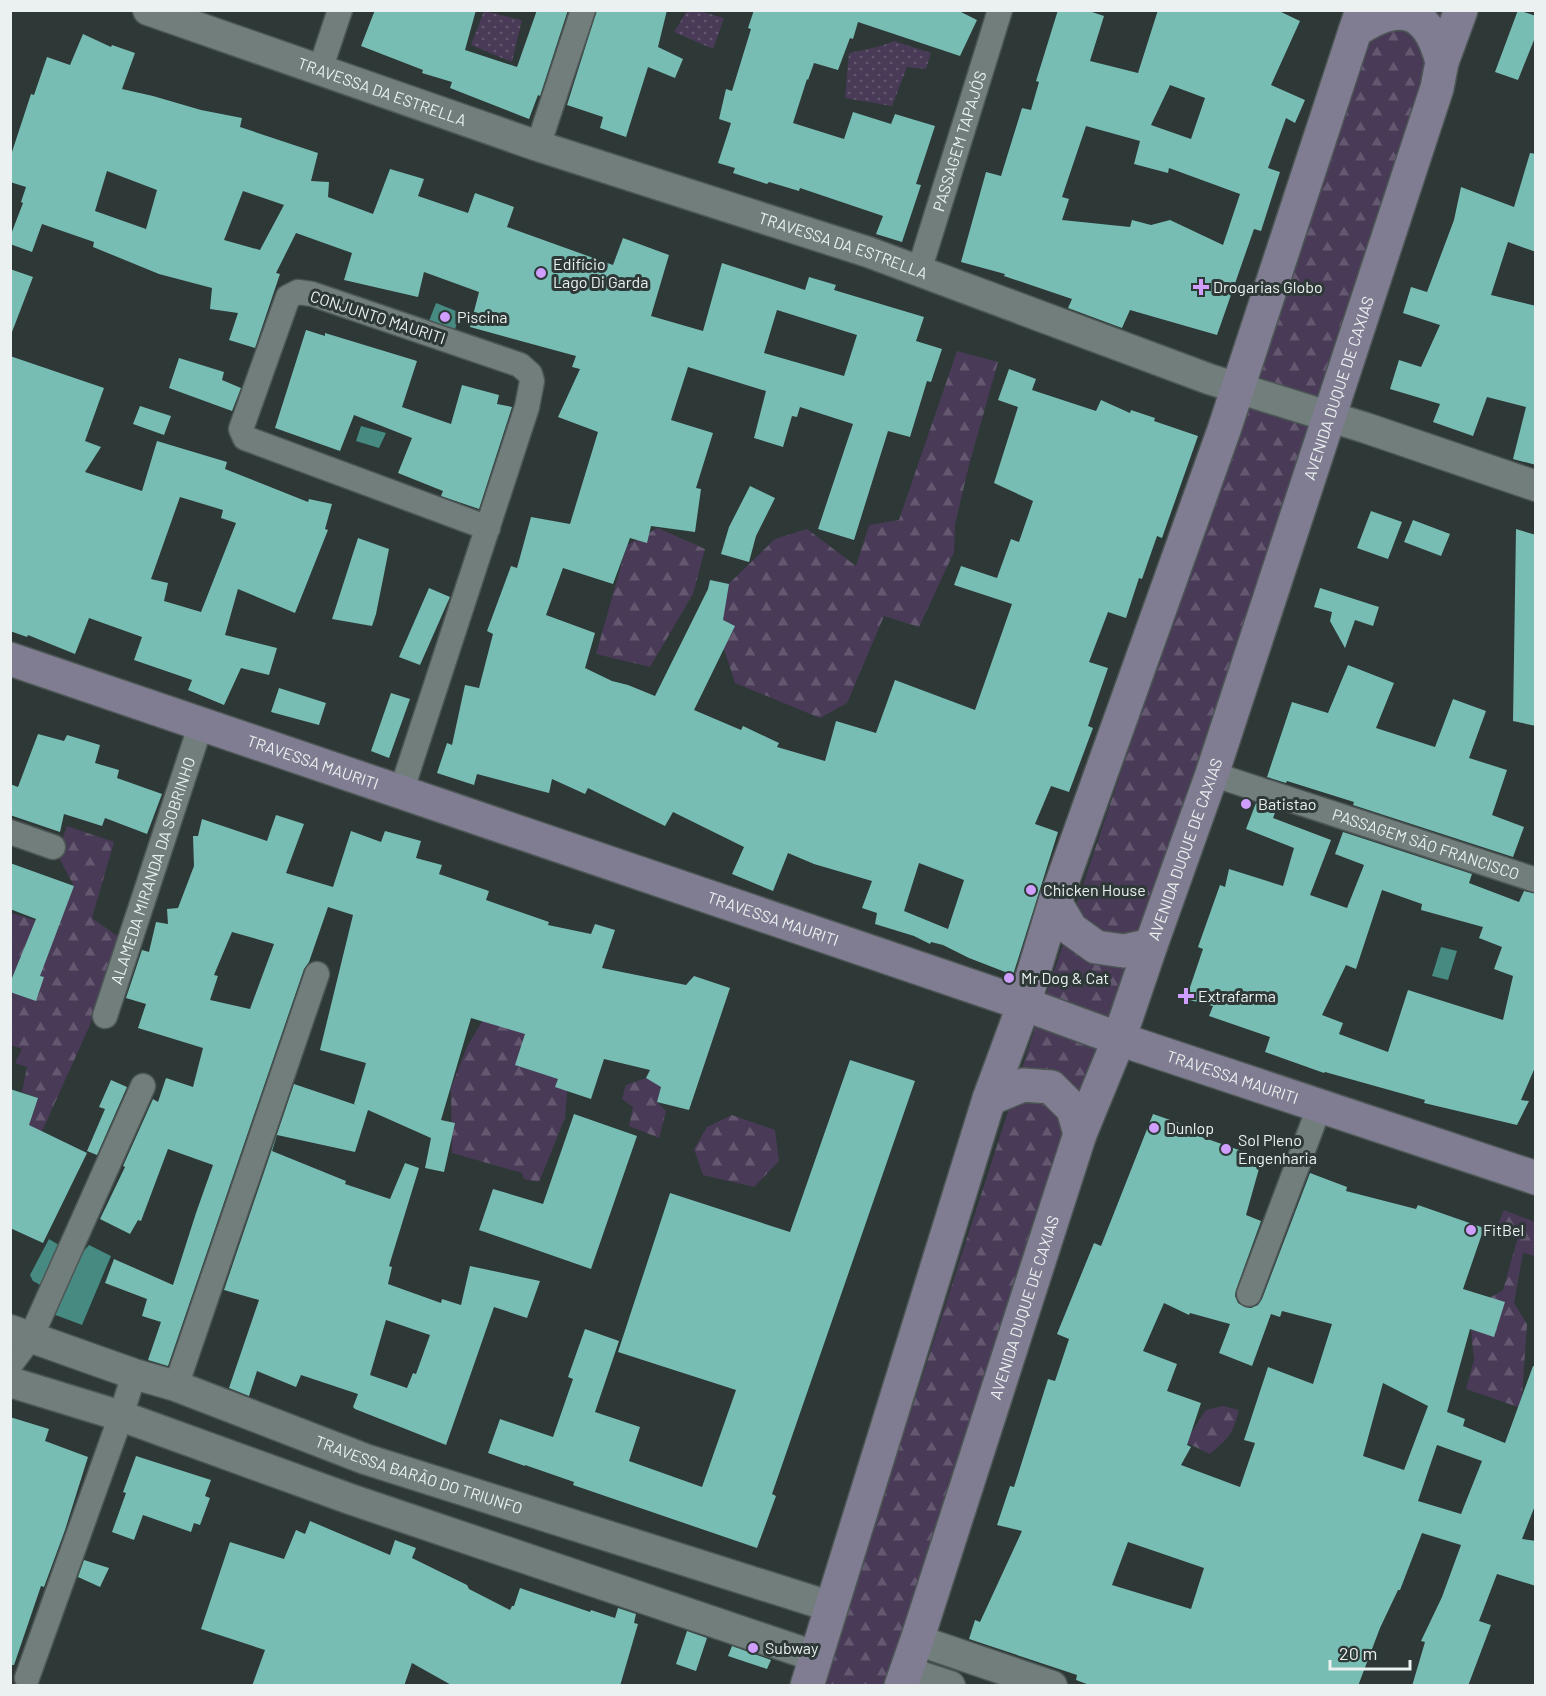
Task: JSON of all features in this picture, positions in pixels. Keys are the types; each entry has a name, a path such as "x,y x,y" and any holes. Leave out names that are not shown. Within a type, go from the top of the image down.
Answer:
{"main road":[{"name":"AVENIDA DUQUE DE CAXIAS","path":"904,1679 1080,1134 1119,1039 1150,945 1212,774 1437,88 1442,62 1461,10"},
{"path":"812,1677 989,1099 1024,1004 1055,902 1238,389 1358,21 1369,20 1390,12 1408,13 1419,17 1438,46 1442,62"},
{"name":"TRAVESSA MAURITI","path":"10,659 1024,1004 1119,1039 1536,1178"},
{"path":"1055,902 1071,929 1096,947 1124,951 1150,945"},
{"path":"989,1099 1023,1085 1051,1087 1073,1109 1080,1134"}],"street":[{"name":"TRAVESSA DA ESTRELLA","path":"148,10 538,146 868,252 1238,389 1536,486"},
{"path":"320,70 340,10"},
{"path":"538,146 583,10"},
{"name":"PASSAGEM TAPAJÓS","path":"919,271 1000,10"},
{"name":"CONJUNTO MAURITI","path":"400,792 488,528 528,407 531,374 520,365 312,294 298,292 288,297 241,429 245,438 488,528"},
{"name":"ALAMEDA MIRANDA DA SOBRINHO","path":"105,1016 201,724"},
{"name":"PASSAGEM SÃO FRANCISCO","path":"1212,774 1536,880"},
{"path":"10,832 53,847"},
{"path":"176,1386 317,974"},
{"path":"10,1365 21,1333 143,1086"},
{"path":"1249,1294 1320,1106"},
{"name":"TRAVESSA BARÃO DO TRIUNFO","path":"21,1333 134,1374 176,1386 365,1460 832,1607"},
{"path":"27,1678 134,1374"},
{"path":"10,1382 121,1416 350,1499 812,1677"},
{"path":"350,1499 365,1460"},
{"path":"917,1640 1052,1686"},
{"path":"904,1679 950,1686"}],"green space":[{"path":"484,11 522,20 512,62 471,45"},
{"path":"687,11 699,11 724,18 713,49 674,32"},
{"path":"1381,11 1453,11 1102,1039 886,1685 822,1686 1037,1022 1251,384"},
{"path":"894,41 931,53 926,69 907,67 892,106 845,98 849,53"},
{"path":"957,351 998,362 955,525 954,552 919,627 884,616 847,703 820,718 735,683 709,603 775,539 807,529 856,566 869,525 899,520"},
{"path":"658,528 705,549 693,594 650,667 596,654 627,545"},
{"path":"67,826 114,842 92,918 120,938 89,1027 29,1160 20,1150 38,1098 22,1092 27,1067 15,1063 22,1049 11,1045 11,913 58,927 74,886 57,854"},
{"path":"490,1008 571,1043 565,1118 539,1182 524,1179 522,1173 452,1153 451,1088 467,1047"},
{"path":"646,1078 661,1087 657,1102 666,1111 659,1138 629,1126 633,1107 622,1099 626,1085"},
{"path":"732,1115 775,1130 779,1161 754,1187 703,1175 694,1149 707,1127"},
{"path":"1504,1210 1535,1222 1535,1256 1523,1253 1514,1303 1527,1324 1522,1396 1518,1407 1466,1389 1474,1360 1469,1310 1503,1290 1518,1237 1495,1231"},
{"path":"1223,1406 1239,1410 1232,1430 1222,1443 1210,1454 1185,1442 1206,1410"}],"shaded area":[{"name":"Piscina","path":"436,303 461,313 455,329 429,321"},
{"path":"361,426 386,433 379,448 356,441"},
{"path":"1441,947 1457,951 1448,980 1432,976"},
{"path":"49,1239 64,1248 42,1286 33,1281 30,1275"},
{"path":"89,1245 111,1256 82,1325 53,1314 76,1260"}],"building":[{"path":"375,10 476,10 465,50 517,67 537,10 568,10 540,96 538,95 529,119 450,88 452,82 422,73 423,70 361,46"},
{"path":"597,10 667,10 658,47 683,59 675,78 648,67 626,137 600,128 603,117 567,105"},
{"path":"754,10 957,10 977,20 960,56 858,22 853,39 850,38 838,70 814,63 807,79 793,123 844,139 853,112 891,124 895,114 935,126 916,184 921,185 902,242 876,234 883,216 800,188 799,191 769,182 767,184 733,173 735,168 718,163 731,123 719,119 726,89 732,91 751,29 748,28"},
{"path":"1058,10 1086,10 1104,16 1090,61 1138,73 1158,10 1277,10 1300,21 1271,85 1305,100 1295,123 1286,118 1268,168 1280,172 1261,231 1254,229 1217,335 1130,310 1122,328 1068,308 1072,299 1004,276 1005,274 961,262 986,172 1001,176 1022,108 1031,110 1039,82 1036,81","holes":["1170,85 1205,98 1191,139 1151,125","1086,126 1140,141 1134,164 1168,173 1169,168 1240,194 1223,245 1170,220 1151,225 1132,220 1130,227 1062,220 1069,199 1062,197"]},
{"path":"1518,10 1536,16 1536,35 1518,80 1495,72"},
{"path":"83,34 111,47 112,45 135,53 122,89 201,110 242,118 240,127 318,153 311,181 329,182 328,197 373,214 390,169 424,179 418,196 468,213 475,193 514,207 507,227 613,265 623,238 669,255 651,316 703,331 722,263 805,290 809,277 836,285 834,290 924,317 916,341 942,349 931,382 927,381 910,437 888,431 854,540 818,529 853,424 800,407 797,417 792,416 783,447 754,438 766,391 688,367 671,420 713,433 696,488 701,489 695,532 651,526 647,543 630,538 613,584 563,568 546,615 595,633 585,668 612,681 655,696 708,589 710,580 729,584 723,620 735,626 694,710 741,730 743,726 779,743 777,747 825,761 836,721 876,733 895,680 975,710 1012,604 954,585 961,566 997,578 1011,539 1019,542 1033,501 994,483 1018,407 998,400 1009,369 1036,379 1032,390 1096,411 1101,400 1130,413 1131,410 1155,418 1154,421 1198,436 1162,538 1157,536 1142,579 1139,578 1126,618 1108,612 1089,662 1108,668 1088,726 1093,728 1069,792 1051,786 1035,824 1058,832 1013,975 943,945 931,942 930,944 914,936 875,924 877,913 862,908 872,881 814,864 788,853 773,891 732,874 744,847 673,812 665,826 588,788 585,794 552,779 549,793 477,774 474,785 437,773 447,743 452,745 465,685 479,688 493,634 487,631 511,566 517,568 531,517 570,524 598,432 558,417 580,369 572,367 576,356 470,327 479,292 424,272 418,297 344,280 352,253 296,233 276,273 280,274 255,348 229,340 238,313 210,309 212,288 159,274 93,247 94,242 42,224 32,252 10,244 10,237 23,203 21,202 26,187 10,182 10,158 31,94 34,95 47,57 70,65","holes":["107,171 157,190 146,229 95,211","243,191 284,205 260,250 224,240","777,310 857,335 844,376 764,353","919,863 964,880 948,929 904,911"]},
{"path":"1530,153 1536,154 1536,252 1508,242 1491,295 1536,306 1536,465 1513,459 1526,407 1487,397 1473,436 1433,422 1440,404 1390,389 1399,360 1421,367 1440,325 1403,313 1411,287 1427,292 1454,220 1461,187 1514,207"},
{"path":"10,269 33,277 12,332 10,332"},
{"path":"306,330 325,336 325,333 417,361 402,407 451,424 462,385 499,395 497,404 512,407 479,509 441,496 443,491 398,473 412,438 354,415 340,451 275,428"},
{"path":"10,356 104,388 85,441 101,447 85,472 142,491 157,441 227,462 225,469 308,502 309,499 332,504 325,529 328,530 295,613 238,589 225,635 277,648 269,675 241,668 224,705 188,690 192,680 134,660 142,637 89,618 75,654 28,635 27,637 10,631","holes":["180,497 223,510 221,518 236,523 201,612 164,601 168,583 151,579"]},
{"path":"179,358 224,372 222,380 241,388 232,411 169,388"},
{"path":"140,406 171,416 164,435 133,424"},
{"path":"750,486 775,498 756,536 749,562 721,554 729,527"},
{"path":"1371,511 1402,522 1388,559 1357,548"},
{"path":"1413,520 1450,534 1441,556 1404,542"},
{"path":"1516,529 1536,535 1536,726 1513,721"},
{"path":"358,538 389,549 372,626 332,619"},
{"path":"429,588 450,597 420,665 399,657"},
{"path":"1320,588 1379,607 1373,626 1355,620 1345,648 1330,621 1332,612 1314,607"},
{"path":"1348,665 1394,683 1376,728 1435,747 1453,699 1486,711 1469,758 1507,770 1492,815 1524,827 1513,857 1353,805 1354,802 1267,777 1292,702 1328,713"},
{"path":"279,688 326,703 319,725 271,712"},
{"path":"391,693 410,699 389,758 371,751"},
{"path":"38,734 64,741 67,735 100,745 95,763 119,770 117,778 162,794 147,834 105,818 102,826 64,814 60,832 10,815 10,784 18,787"},
{"path":"1256,803 1276,810 1273,818 1331,840 1310,895 1347,908 1364,865 1335,854 1343,832 1472,874 1469,883 1519,902 1524,891 1536,894 1536,1065 1521,1100 1529,1101 1517,1125 1424,1103 1425,1100 1324,1073 1265,1052 1270,1037 1209,1016 1213,1006 1186,999 1203,949 1198,947 1220,885 1225,887 1229,869 1283,886 1294,848 1246,829","holes":["1382,890 1422,904 1421,910 1483,927 1479,938 1502,947 1494,969 1513,976 1503,1020 1408,990 1388,1052 1339,1034 1343,1023 1322,1015 1346,965 1356,969"]},
{"path":"276,815 304,824 286,873 333,887 351,831 381,842 385,831 421,841 416,858 442,865 439,874 489,891 486,900 549,922 548,925 591,934 595,924 615,930 602,968 686,985 694,976 730,988 689,1110 657,1102 661,1087 646,1078 650,1070 604,1059 591,1099 555,1087 558,1079 515,1065 525,1034 471,1018 441,1120 455,1123 444,1172 425,1168 431,1138 368,1110 355,1152 277,1135 272,1151 346,1181 345,1184 390,1199 405,1163 419,1168 389,1266 392,1267 388,1284 441,1303 442,1299 461,1305 470,1266 540,1281 527,1318 494,1307 446,1445 355,1409 353,1407 358,1394 301,1375 296,1387 257,1371 249,1396 229,1388 259,1300 224,1290 294,1084 356,1105 354,1104 366,1063 320,1050 353,915 328,907 309,962 304,969 168,1366 148,1360 161,1322 142,1316 147,1299 105,1283 114,1259 173,1285 213,1165 168,1149 141,1221 138,1220 130,1234 100,1219 125,1167 123,1166 153,1099 158,1102 166,1078 193,1087 203,1048 138,1028 146,1004 126,998 142,950 149,952 156,922 168,924 167,909 178,908 194,866 193,836 198,836 202,819 267,841","holes":["232,932 274,944 250,1009 210,1000 218,976 214,975","386,1320 430,1335 416,1374 413,1373 407,1388 370,1375"]},
{"path":"10,863 74,886 40,976 44,977 36,1001 10,992 10,983 36,919 10,909"},
{"path":"850,1060 915,1081 772,1494 776,1496 757,1548 573,1485 574,1482 488,1453 500,1419 553,1437 573,1379 568,1377 585,1329 619,1341 595,1412 640,1427 629,1461 702,1487 736,1390 618,1352 670,1193 790,1232"},
{"path":"111,1080 127,1087 97,1155 87,1151 105,1109 99,1107"},
{"path":"10,1089 38,1098 29,1125 87,1153 43,1243 10,1228"},
{"path":"574,1114 637,1136 591,1269 479,1230 493,1189 543,1204"},
{"path":"1153,1114 1196,1129 1193,1134 1262,1158 1246,1215 1261,1221 1235,1296 1238,1303 1245,1307 1251,1308 1258,1305 1262,1299 1310,1173 1347,1187 1346,1191 1416,1209 1418,1205 1484,1228 1463,1289 1505,1302 1494,1337 1470,1329 1447,1412 1465,1419 1463,1426 1505,1443 1533,1366 1536,1366 1536,1503 1522,1539 1536,1541 1536,1586 1497,1574 1479,1621 1491,1625 1468,1686 1412,1686 1425,1642 1421,1641 1442,1597 1461,1545 1422,1533 1400,1590 1380,1628 1358,1686 1092,1686 1076,1680 1077,1675 969,1639 975,1620 980,1622 1022,1531 997,1525 1010,1486 1014,1487 1048,1379 1055,1381 1069,1339 1057,1334 1094,1243 1101,1246","holes":["1164,1303 1189,1315 1190,1313 1230,1324 1219,1353 1252,1366 1271,1314 1280,1317 1282,1311 1332,1324 1313,1384 1268,1367 1244,1440 1255,1443 1240,1487 1181,1465 1191,1447 1187,1445 1201,1403 1167,1391 1177,1364 1143,1351","1383,1383 1428,1406 1404,1470 1363,1456","1437,1445 1482,1461 1461,1514 1418,1501","1128,1542 1204,1568 1191,1609 1112,1585"]},
{"path":"10,1417 49,1429 45,1441 88,1457 65,1530 44,1587 41,1586 14,1665 10,1665"},
{"path":"136,1456 211,1480 205,1496 210,1498 200,1525 194,1523 191,1532 143,1515 134,1540 112,1532"},
{"path":"310,1521 390,1555 395,1540 416,1548 412,1558 467,1585 469,1589 510,1610 514,1606 520,1588 590,1612 591,1610 615,1618 618,1608 636,1614 634,1623 638,1624 620,1686 453,1686 412,1663 404,1686 252,1686 265,1650 201,1629 230,1542 284,1559 296,1530 305,1534"},
{"path":"84,1560 109,1568 100,1587 78,1577"},
{"path":"687,1631 707,1638 696,1671 676,1664"},
{"path":"732,1646 771,1660 767,1669 728,1656"}],"place":[{"name":"Edifício Lago Di Garda","path":"541,273"},
{"name":"Drogarias Globo","path":"1201,287"},
{"name":"Piscina","path":"445,317"},
{"name":"Batistao","path":"1246,804"},
{"name":"Chicken House","path":"1031,890"},
{"name":"Mr Dog & Cat","path":"1009,978"},
{"name":"Extrafarma","path":"1186,996"},
{"name":"Dunlop","path":"1154,1128"},
{"name":"Sol Pleno Engenharia","path":"1226,1149"},
{"name":"FitBel","path":"1471,1230"},
{"name":"Subway","path":"753,1648"}]}
